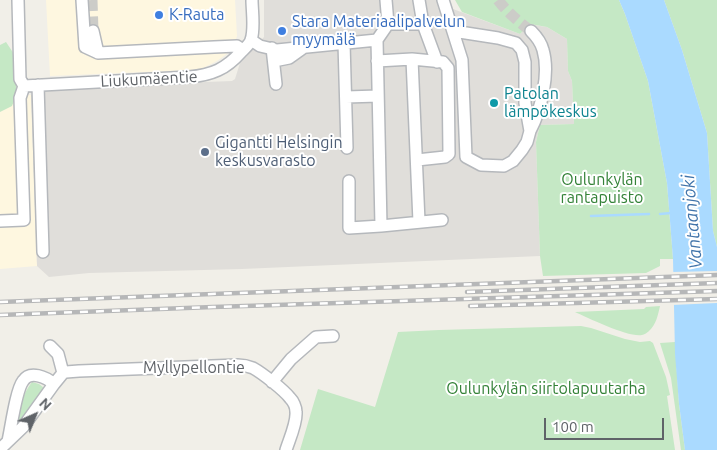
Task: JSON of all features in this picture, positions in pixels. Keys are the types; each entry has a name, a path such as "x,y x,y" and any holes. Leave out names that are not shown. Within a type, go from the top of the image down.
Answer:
{"street":[{"path":"0,221 24,220 20,98 24,86 20,79 18,0"},
{"path":"82,0 85,46 98,53 237,46 243,50"},
{"path":"252,0 253,23 251,40 260,46 277,50 377,40"},
{"path":"381,226 377,40 388,24 386,0"},
{"path":"419,0 423,24 437,62"},
{"path":"444,5 462,60 466,157 481,166 504,166 513,161 527,142 536,118 544,84 546,65 540,41 531,31"},
{"path":"388,24 423,24"},
{"path":"453,30 516,43 522,50 525,62 525,103 530,131"},
{"path":"93,31 98,53"},
{"name":"Liukumäentie","path":"24,86 204,76 226,66 251,40"},
{"path":"344,43 347,148"},
{"path":"274,61 288,58 305,47"},
{"path":"272,48 276,84"},
{"path":"412,59 419,222"},
{"path":"377,61 412,59 443,62 448,68 449,154 445,157 416,160"},
{"path":"38,85 43,252"},
{"path":"346,97 378,96"},
{"path":"349,181 349,228 442,220"},
{"path":"272,382 291,360 316,337 333,336"},
{"path":"4,445 31,416 62,373 58,354 50,346"},
{"name":"Myllypellontie","path":"62,373 238,365 253,368 272,382 294,404 295,420 286,450"},
{"path":"4,445 23,380 28,376 38,375 45,377 54,384"}],"shaded area":[{"path":"46,0 235,0 237,36 233,48 228,53 201,69 50,76"},
{"path":"264,0 437,0 441,11 453,9 520,34 530,24 547,27 567,39 568,71 572,81 574,124 540,125 536,142 540,256 242,269 89,273 49,277 37,266 31,95 42,94 49,88 232,81 235,79 240,63 264,37"},
{"path":"14,93 31,95 37,266 0,269 0,103"}],"green space":[{"name":"Oulunkylän rantapuisto","path":"455,0 619,0 648,81 667,183 673,259 660,259 660,266 646,273 543,276 540,256 536,142 540,125 574,124 572,81 568,71 567,39 547,27 530,24 520,34 462,12"},
{"path":"664,0 717,0 717,247 713,231 707,133 682,50"},
{"path":"6,42 16,57 16,96 12,106 0,112 0,45"},
{"path":"660,306 653,326 642,335 619,331 575,312 644,309 646,307"},
{"name":"Oulunkylän siirtolapuutarha","path":"581,326 625,339 640,342 650,341 653,343 666,377 670,395 667,396 675,450 300,450 318,389 375,407 398,332"},
{"path":"675,342 679,404 685,450 681,450 671,378 660,343"},
{"path":"32,382 44,388 18,425 22,402"}],"water":[{"name":"Vantaanjoki","path":"619,0 664,0 682,50 707,133 713,231 717,247 717,450 685,450 675,354 673,259 667,183 648,81"}],"pier":[{"path":"717,271 717,303 672,305 671,272"}],"waterway":[{"path":"660,214 671,213"},
{"path":"591,216 649,214"}],"tunnel":[{"path":"92,0 93,31"},
{"path":"498,0 513,17 531,31"}],"railway":[{"path":"0,302 717,275"},
{"path":"467,292 717,283"},
{"path":"0,315 717,291"},
{"path":"470,306 717,299"}],"place":[{"name":"K-Rauta","path":"159,15"},
{"name":"Stara Materiaalipalvelun myymälä","path":"282,31"},
{"name":"Patolan lämpökeskus","path":"494,103"},
{"name":"Gigantti Helsingin keskusvarasto","path":"205,152"}]}
